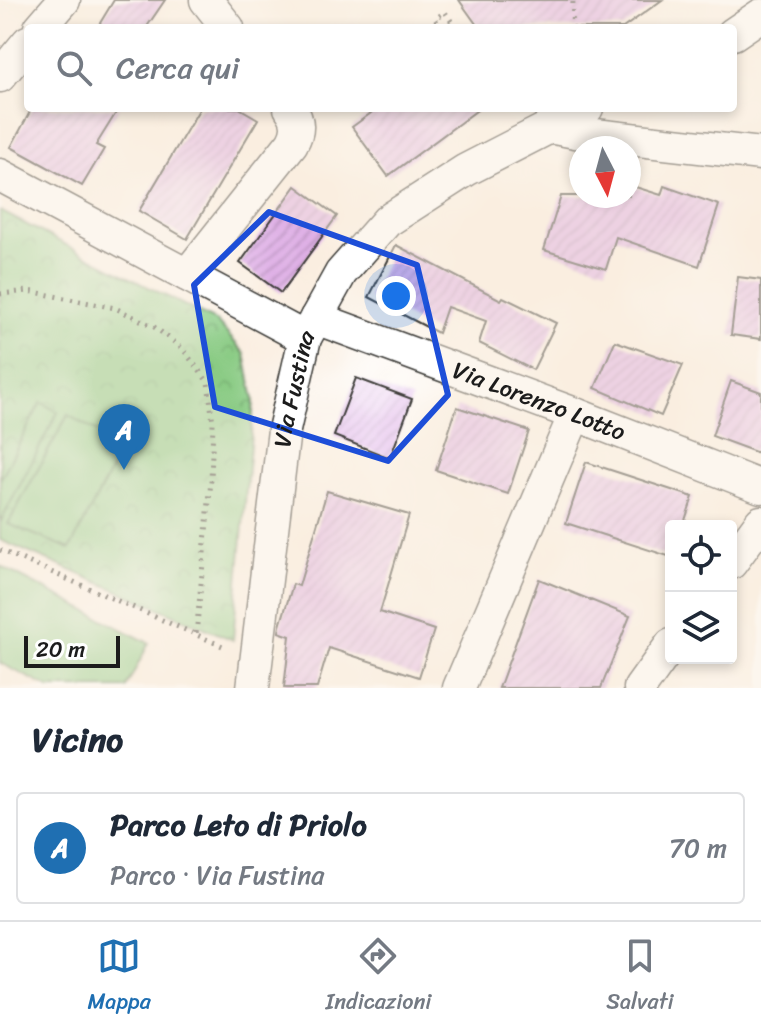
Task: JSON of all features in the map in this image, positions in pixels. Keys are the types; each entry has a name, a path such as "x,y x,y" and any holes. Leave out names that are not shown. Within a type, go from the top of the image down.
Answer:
{"street":[{"path":"43,24 64,0"},
{"path":"206,0 225,24"},
{"path":"737,31 761,15"},
{"path":"0,76 24,47"},
{"path":"187,275 292,143 298,133 292,112"},
{"path":"311,328 341,273 387,221 466,170 579,112"},
{"path":"549,127 761,154"},
{"name":"Via Fustina","path":"0,175 187,275 311,328 284,430 254,673"},
{"name":"Via Lorenzo Lotto","path":"311,328 575,414 761,487"},
{"path":"459,688 575,414"},
{"path":"737,555 761,522"},
{"path":"640,688 665,653"}],"path":[{"path":"572,24 573,0"},
{"path":"438,24 435,19 445,12 453,24"},
{"path":"0,294 29,291 115,308 153,326 182,348 208,382 213,423 211,481 196,635"},
{"path":"0,550 196,635 254,673"}],"highlighted area":[{"path":"269,212 417,265 448,395 388,461 215,407 194,285"}],"green space":[{"path":"0,211 217,322 245,354 254,400 233,640 0,540"},
{"path":"41,402 58,412 0,523 0,480"},
{"path":"68,415 123,447 70,549 8,524"},
{"path":"0,566 149,643 126,688 49,688 0,663"}],"building":[{"path":"114,0 165,0 149,24 99,24"},
{"path":"459,0 662,0 629,24 476,24"},
{"path":"30,112 117,112 96,145 104,149 82,186 11,147"},
{"path":"198,112 246,112 258,119 187,239 139,211"},
{"path":"373,112 475,112 388,176 352,127"},
{"path":"296,186 337,216 281,293 240,263"},
{"path":"664,186 719,205 699,266 616,237 606,269 544,250 561,196 569,196 569,208 641,208 641,189 661,195"},
{"path":"396,245 501,300 503,297 556,323 533,370 479,343 486,321 447,307 438,333 369,297"},
{"path":"738,277 761,280 761,339 731,335"},
{"path":"615,341 683,365 661,416 595,388"},
{"path":"356,378 412,399 390,458 334,436"},
{"path":"731,381 761,392 761,454 712,436"},
{"path":"457,407 529,431 508,494 436,470"},
{"path":"586,462 693,497 685,520 665,520 665,555 566,523"},
{"path":"327,491 409,515 380,612 434,630 419,677 329,648 317,688 284,688 290,636 279,632 280,626 293,584 299,586"},
{"path":"539,579 630,616 601,688 499,688"}],"place":[{"name":"Parco Leto di Priolo","path":"124,470"}]}
